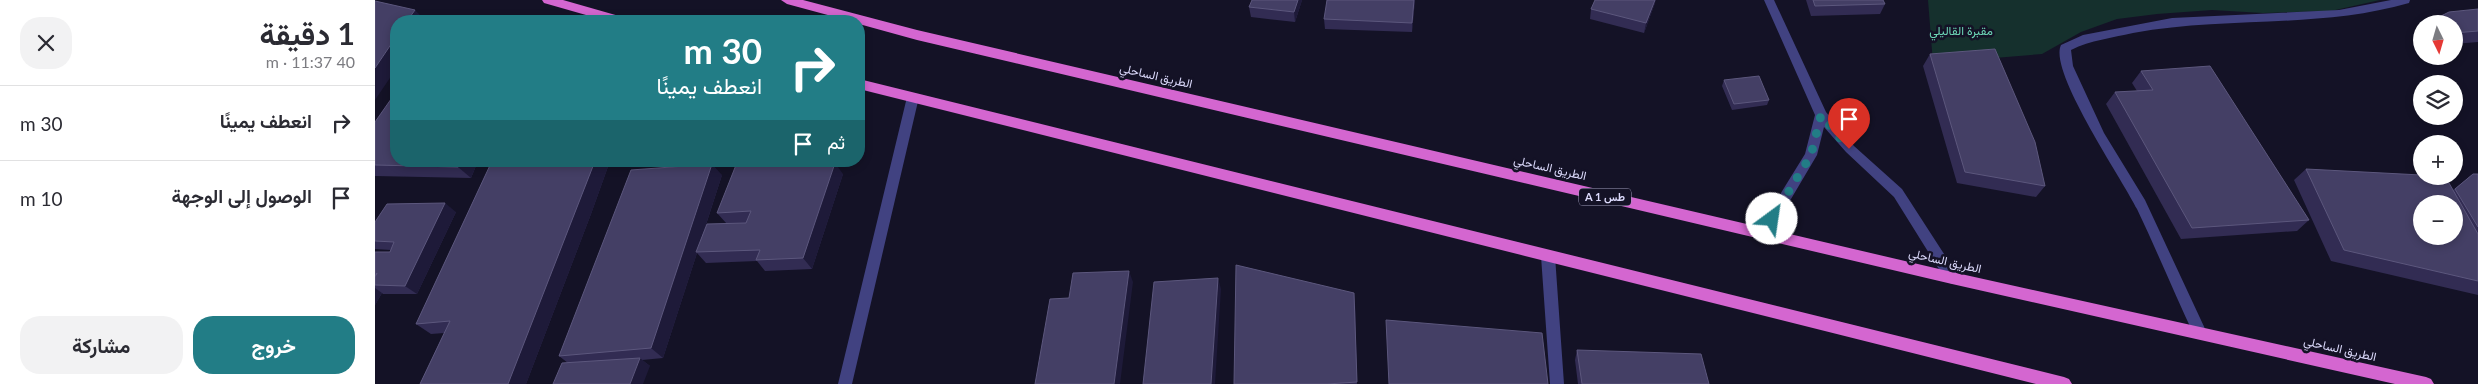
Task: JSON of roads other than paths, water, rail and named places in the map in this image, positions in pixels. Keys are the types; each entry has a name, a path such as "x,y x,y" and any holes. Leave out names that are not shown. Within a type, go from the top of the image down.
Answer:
{"highway":[{"path":"549,0 601,15"},
{"name":"الطريق الساحلي","path":"787,0 843,15"},
{"name":"الطريق الساحلي","path":"865,21 917,35 1952,278 2426,384"},
{"path":"865,85 2064,384"}],"street":[{"path":"1769,0 1821,115 1849,149 1898,194 1952,278"},
{"path":"2201,333 2141,204 2099,135 2067,66 2065,48 2083,39 2149,25 2181,21 2339,14 2373,9 2405,0"},
{"path":"845,384 913,97"},
{"path":"1763,234 1811,155 1821,115"},
{"path":"1548,256 1557,384"}],"park label":[{"name":"مقبرة القاليلي","path":"1961,31"}]}
